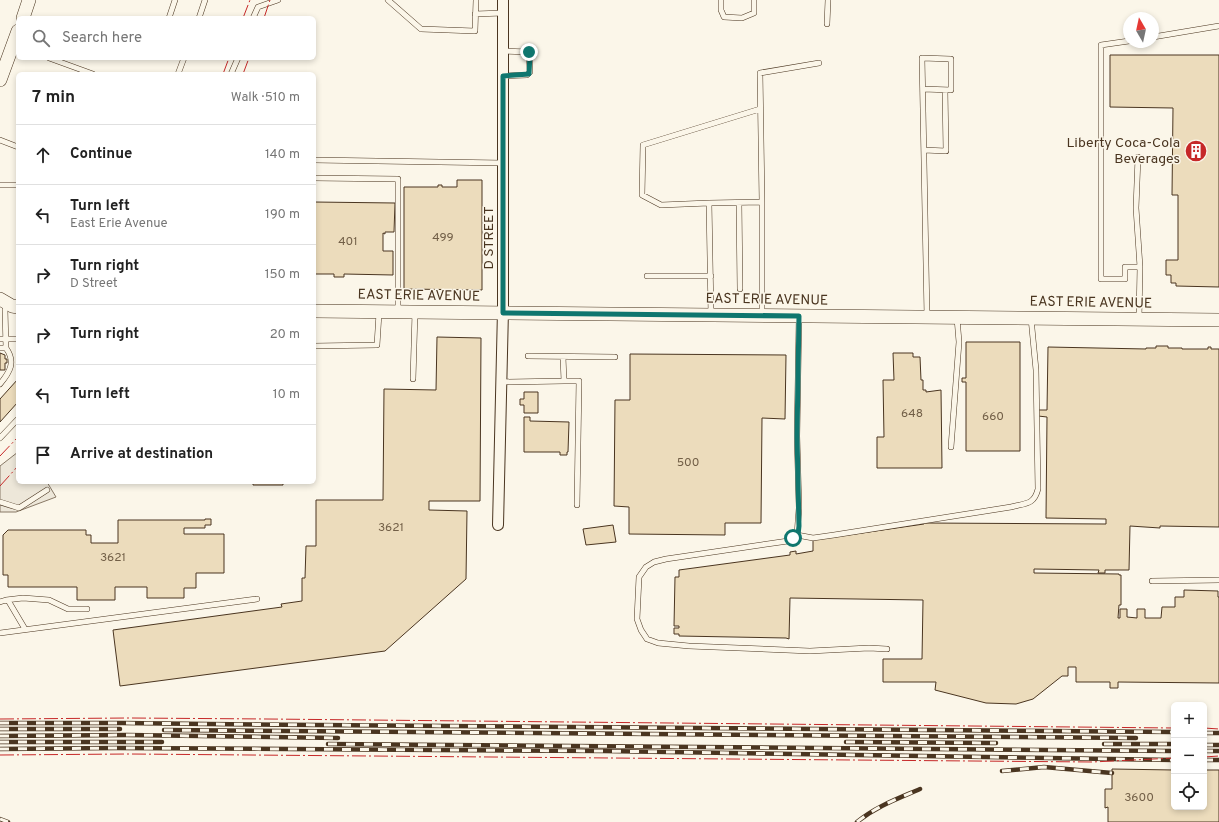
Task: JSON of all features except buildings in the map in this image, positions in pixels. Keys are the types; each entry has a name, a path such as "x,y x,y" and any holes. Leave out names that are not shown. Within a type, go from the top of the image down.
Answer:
{"main road":[{"path":"24,16 29,0"},
{"path":"0,80 16,46"},
{"path":"2,305 16,307"},
{"name":"EAST ERIE AVENUE","path":"316,311 1219,320"}],"street":[{"name":"D STREET","path":"498,525 503,313 503,0"}],"lane":[{"path":"170,16 175,0"},
{"path":"199,16 205,0"},
{"path":"255,16 258,7 278,0"},
{"path":"388,0 421,30 475,31 476,0"},
{"path":"721,0 722,15 726,18 742,18 754,13 754,0"},
{"path":"827,24 828,0"},
{"path":"475,14 503,13"},
{"path":"1159,36 1219,26"},
{"path":"1123,42 1101,45 1101,279 1125,279 1125,267 1140,268"},
{"path":"503,51 529,52 530,54 530,72 527,75 503,76"},
{"path":"923,89 951,90 951,59 922,58 927,317"},
{"path":"54,60 88,72"},
{"path":"179,72 183,60"},
{"path":"233,72 237,60"},
{"path":"762,316 760,73 819,63"},
{"path":"924,150 946,151 945,90"},
{"path":"760,109 643,145 642,195 662,205 762,202"},
{"path":"0,140 16,146"},
{"path":"1138,157 1136,208 1140,268 1139,319"},
{"path":"316,160 503,163"},
{"path":"316,178 398,179 398,312"},
{"path":"0,185 16,185"},
{"path":"709,203 712,315"},
{"path":"739,203 740,289"},
{"path":"647,276 711,276"},
{"path":"0,384 10,372 11,355 6,348 3,339 2,305"},
{"path":"316,346 376,345 379,312"},
{"path":"413,379 415,312"},
{"path":"798,535 799,508 797,436 799,316"},
{"path":"951,448 959,342 957,317"},
{"path":"886,649 870,648 810,650 689,646 658,643 647,639 641,630 637,619 639,578 646,567 654,562 666,559 788,541 798,535 813,538 1011,507 1030,502 1036,498 1038,489 1036,370 1031,318"},
{"path":"3,339 16,339"},
{"path":"0,348 6,348"},
{"path":"528,356 615,357"},
{"path":"563,357 564,381"},
{"path":"501,382 579,381 577,505"},
{"path":"0,438 16,421"},
{"path":"0,502 19,508 47,490"},
{"path":"1152,581 1219,580"},
{"path":"0,602 23,598 49,600 68,609 87,609"},
{"path":"0,633 257,599"},
{"path":"6,600 24,629"}],"shaded area":[{"path":"16,454 16,484 48,484 56,497 16,512 0,512 0,466"}],"railway":[{"path":"0,723 1171,732"},
{"path":"0,729 120,729"},
{"path":"164,730 1136,738"},
{"path":"1207,733 1219,733"},
{"path":"0,736 127,735 338,738"},
{"path":"0,742 162,742"},
{"path":"846,742 996,743"},
{"path":"328,744 1171,751"},
{"path":"1104,744 1171,744"},
{"path":"1207,745 1219,745"},
{"path":"0,749 117,748 604,751 1171,760"},
{"path":"1207,751 1219,751"},
{"path":"1207,760 1219,760"},
{"path":"1002,771 1044,767 1112,773"},
{"path":"857,822 880,807 920,789"},
{"path":"0,819 8,822"}],"power":[{"path":"244,16 250,0"},
{"path":"265,16 270,0"},
{"path":"224,72 228,60"},
{"path":"244,72 248,60"},
{"path":"0,456 16,439"},
{"path":"0,486 16,468"},
{"path":"0,719 267,719 1171,728"},
{"path":"1207,728 1219,729"},
{"path":"0,755 130,754 1092,762 1171,758"},
{"path":"1207,757 1219,756"}],"place":[{"name":"Liberty Coca-Cola Beverages","path":"1196,151"}],"route":[{"path":"529,52 529,74 503,76 503,313 799,316 797,436 799,526 798,535 793,538"}]}
